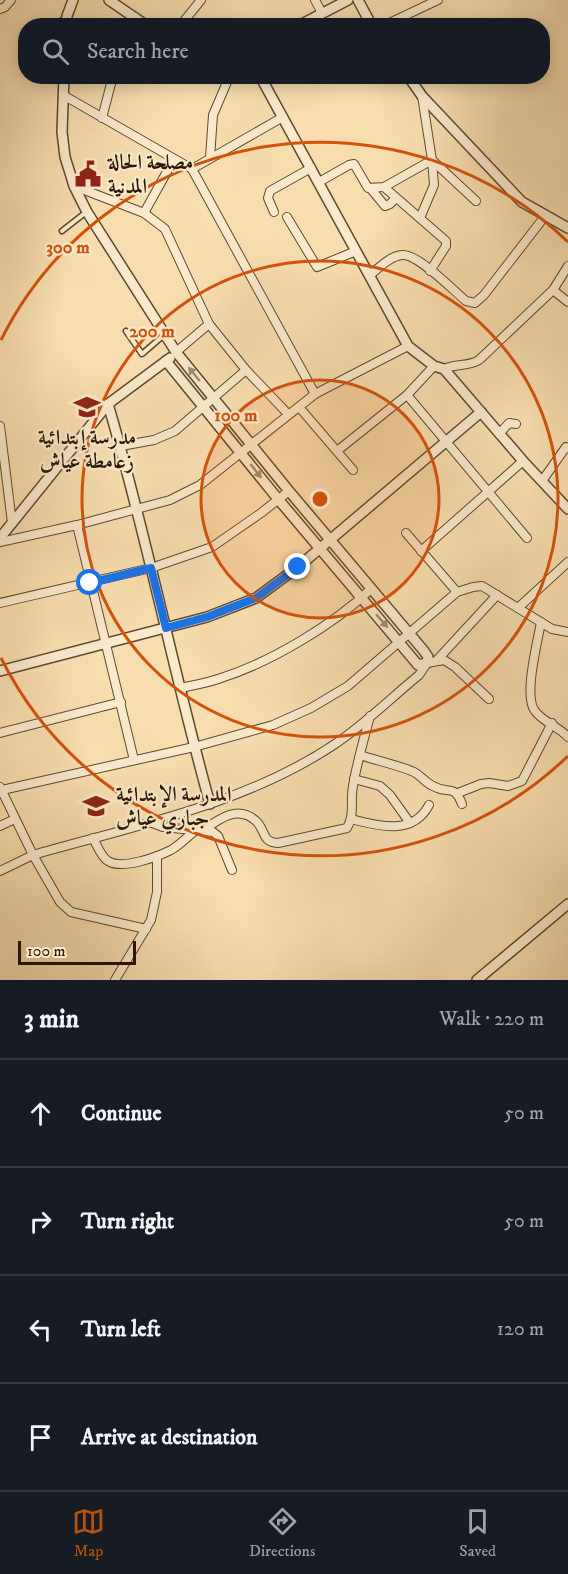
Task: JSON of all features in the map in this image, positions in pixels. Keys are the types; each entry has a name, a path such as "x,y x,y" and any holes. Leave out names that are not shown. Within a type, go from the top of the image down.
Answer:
{"street":[{"path":"3,8 11,0"},
{"path":"68,18 73,0"},
{"path":"109,0 129,18"},
{"path":"186,18 201,0"},
{"path":"315,0 322,13"},
{"path":"313,18 348,0"},
{"path":"358,0 368,18"},
{"path":"400,18 438,0"},
{"path":"64,84 62,132 65,157 74,186 87,212 164,335 252,446 432,662"},
{"path":"102,118 111,84"},
{"path":"210,158 213,115 226,84"},
{"path":"264,84 408,346 434,366 444,369 499,434 568,509"},
{"path":"414,84 422,96 522,202 568,228"},
{"path":"63,95 192,169 315,394"},
{"path":"420,218 434,184 422,96"},
{"path":"192,169 283,117"},
{"path":"144,213 174,159"},
{"path":"371,189 384,187 432,160"},
{"path":"432,160 476,201"},
{"path":"319,182 354,164 368,188 385,206 396,198"},
{"path":"274,212 267,198 270,191 311,168"},
{"path":"74,186 144,213 165,229 209,324 246,370 288,414"},
{"path":"384,187 446,241 446,246 430,271"},
{"path":"370,275 393,257 414,256 466,301 475,303 484,295 545,216"},
{"path":"286,217 317,267 356,251"},
{"path":"444,369 453,364 473,364 479,360 553,290 567,270"},
{"path":"553,290 568,302"},
{"path":"0,540 108,404 166,361 209,324"},
{"path":"0,540 77,525 170,500 200,485 315,394 408,346"},
{"path":"166,361 278,499 418,665 444,660 455,667 489,699"},
{"path":"337,452 407,395 434,366"},
{"path":"121,446 154,440 175,431 246,370"},
{"path":"407,395 527,538"},
{"path":"108,404 121,446 210,804"},
{"path":"299,406 353,470"},
{"path":"0,671 207,617 256,598 331,540 481,412"},
{"path":"499,434 509,423 516,424"},
{"path":"0,426 12,523"},
{"path":"542,481 566,447 568,448"},
{"path":"421,551 523,461"},
{"path":"0,603 151,568 212,547 289,491"},
{"path":"77,525 134,760"},
{"path":"406,532 457,592"},
{"path":"518,608 568,562"},
{"path":"146,929 71,912 60,902 2,793 194,747 273,725 311,708 348,686 457,592 473,587 482,586 552,629 568,632"},
{"path":"180,688 221,678 253,665 303,639 371,590"},
{"path":"0,871 33,855 210,804 273,780 336,744 419,675 497,595"},
{"path":"541,622 530,689 531,705 536,713 561,729 568,737"},
{"path":"0,733 120,702"},
{"path":"93,838 107,861 117,865 126,865 172,849 200,830 232,813 243,815 256,822 267,840 278,843 346,828 351,819 354,779 370,715"},
{"path":"458,793 481,784 508,786 522,781 552,723"},
{"path":"360,755 415,773 438,789 453,790 458,793 462,804"},
{"path":"354,779 380,786 390,795 410,823"},
{"path":"351,819 388,827 410,823 423,816 429,805"},
{"path":"0,826 15,819"},
{"path":"148,822 163,827 213,832 218,836 232,870"},
{"path":"115,980 146,929 155,908 157,856"},
{"path":"477,980 568,904"}],"lane":[{"path":"0,17 3,8"},
{"path":"62,231 87,212"},
{"path":"126,331 142,354 164,335"}],"place":[{"name":"مصلحة الحالة المدنية","path":"88,174"},
{"name":"مدرسة إبتدائية زعامطة عياش","path":"87,407"},
{"name":"المدرسة الإبتدائية جباري عياش","path":"96,806"}],"route":[{"path":"90,583 151,568 166,628 207,617 256,598 298,567"}]}
